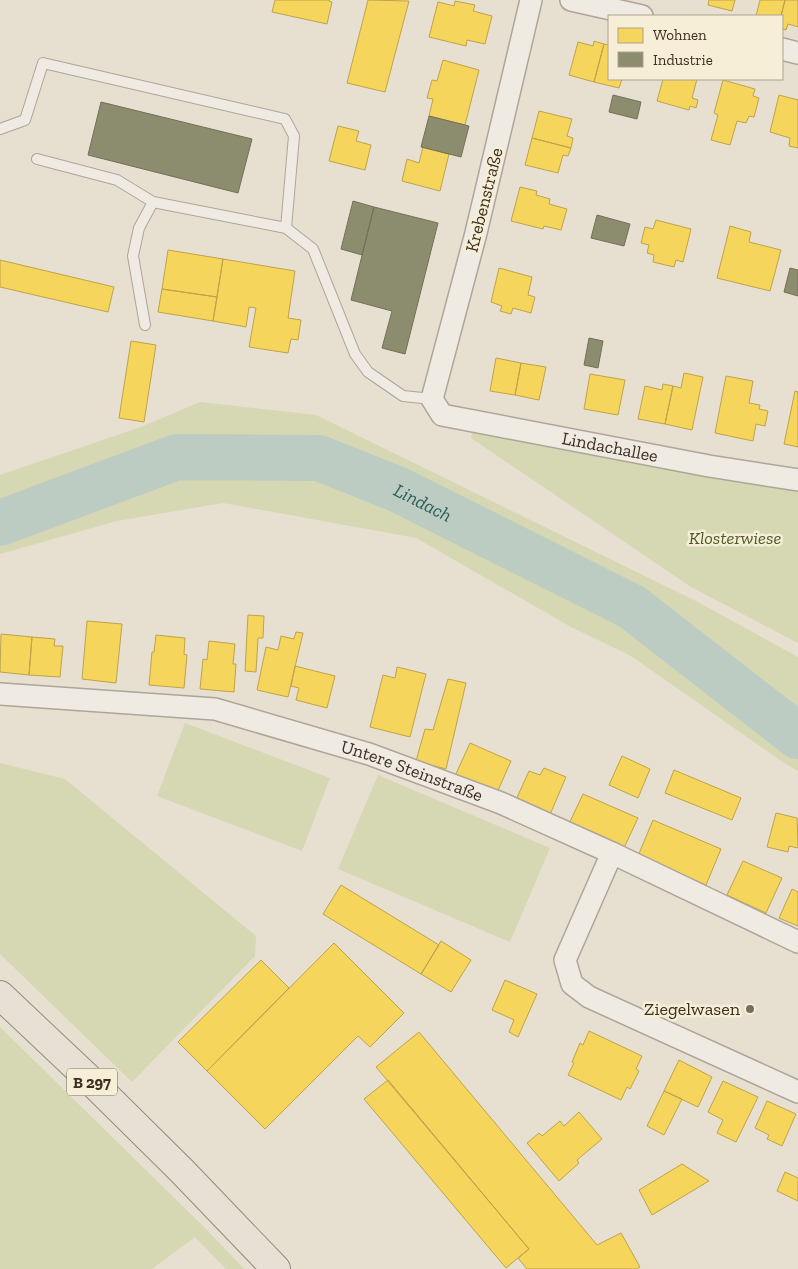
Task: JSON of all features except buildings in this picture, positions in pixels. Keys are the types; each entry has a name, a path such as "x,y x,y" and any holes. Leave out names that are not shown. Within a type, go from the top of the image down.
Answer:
{"main road":[{"name":"B 297","path":"0,996 82,1072 169,1158 276,1269"}],"street":[{"name":"Krebenstraße","path":"432,399 476,233 531,0"},
{"path":"572,0 638,15"},
{"path":"783,49 798,52"},
{"name":"Lindachallee","path":"432,399 442,414 709,466 798,480"},
{"name":"Untere Steinstraße","path":"0,694 216,709 369,754 501,803 612,853 798,942"},
{"path":"612,853 565,960 572,984 589,997 798,1092"}],"lane":[{"path":"0,129 25,120 43,63 285,119 294,136 286,228"},
{"path":"37,159 117,180 153,202 286,228 313,249 355,354 368,372 403,396 432,399"},
{"path":"145,325 133,256 139,228 153,202"}],"green space":[{"path":"200,402 316,415 698,602 798,657 798,771 631,656 571,627 416,538 223,503 117,521 0,554 0,475 141,427"},
{"name":"Klosterwiese","path":"473,427 798,484 798,643 691,587 471,438"},
{"path":"185,723 330,778 302,851 157,796"},
{"path":"0,763 65,779 256,936 255,956 132,1082 0,954"},
{"path":"378,775 550,848 510,942 338,869"},
{"path":"0,1027 206,1229 244,1269 226,1269 195,1237 152,1269 0,1269"}],"waterway":[{"name":"Lindach","path":"0,523 177,457 319,458 397,489 632,607 798,736"}],"place":[{"name":"Ziegelwasen","path":"750,1009"}]}
